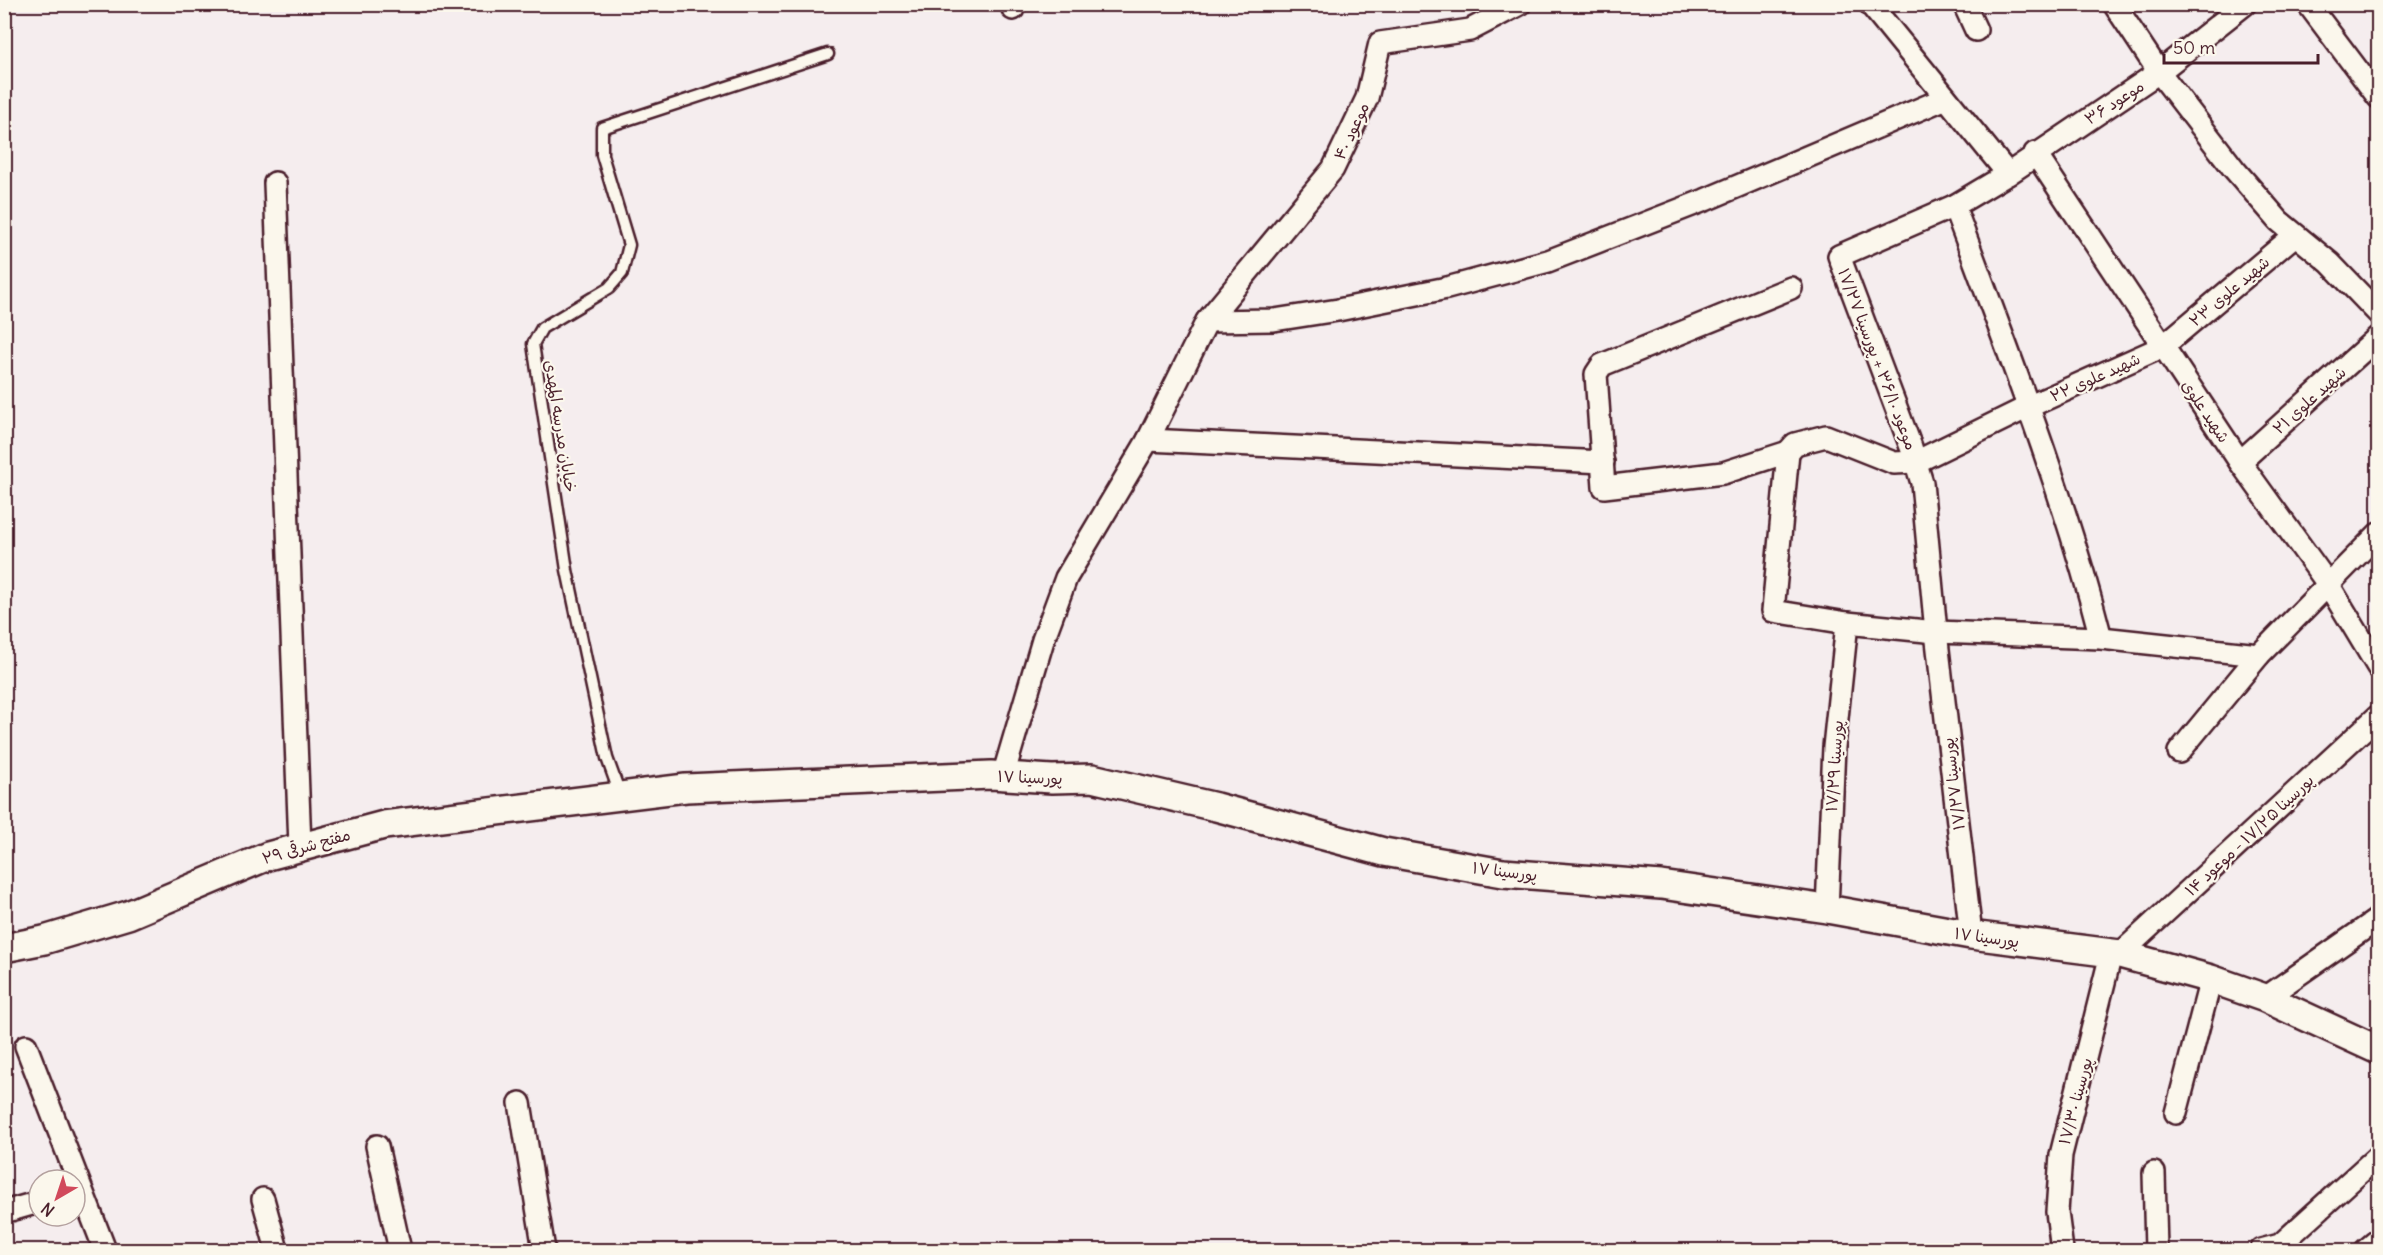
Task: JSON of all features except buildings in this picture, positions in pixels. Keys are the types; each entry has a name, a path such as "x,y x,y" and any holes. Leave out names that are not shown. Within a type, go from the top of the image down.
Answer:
{"street":[{"name":"موعود ۴۰","path":"1207,321 1333,169 1367,98 1380,43 1470,30 1520,4"},
{"path":"1870,4 2008,174"},
{"path":"1964,4 1976,30"},
{"path":"2114,4 2159,72 2234,169 2279,222 2330,263 2379,313"},
{"name":"موعود ۳۶","path":"1839,256 1954,206 2008,174 2035,153 2159,72 2245,4"},
{"path":"2308,4 2378,95"},
{"path":"1004,776 1043,640 1066,578 1148,440 1207,321 1274,320 1338,310 1447,288 1548,261 1705,200 1946,98"},
{"name":"شهید علوی","path":"2035,153 2240,462 2328,584 2379,668"},
{"path":"275,183 300,846"},
{"path":"1954,206 2028,407 2080,558 2101,638"},
{"name":"شهید علوی ۲۳","path":"2162,347 2295,235"},
{"name":"موعود ۳۶/۱۰ + پورسینا ۱۷/۲۷","path":"1839,256 1922,483 1936,632"},
{"path":"1791,288 1598,368 1596,374 1603,484 1606,488 1722,473 1788,452 1795,444 1826,436 1894,463 1916,462"},
{"name":"شهید علوی ۲۱","path":"2240,462 2379,337"},
{"name":"شهید علوی ۲۲","path":"1916,462 2028,407 2162,347"},
{"path":"1148,440 1603,462"},
{"path":"1788,452 1773,611 1847,623 1936,632 2101,638 2259,655"},
{"path":"2179,752 2259,655 2379,534"},
{"name":"پورسینا ۱۷/۲۹","path":"1827,909 1834,747 1847,623"},
{"name":"پورسینا ۱۷/۲۷","path":"1936,632 1971,935"},
{"name":"پورسینا ۱۷/۲۵ - موعود ۱۴","path":"2116,954 2379,716"},
{"name":"پورسینا ۱۷","path":"620,794 698,787 1004,776 1092,778 1216,807 1384,852 1503,873 1660,885 1827,909 1971,935 2116,954 2211,979 2265,998 2379,1050"},
{"name":"مفتح شرقی ۲۹","path":"4,948 44,940 128,915 268,856 384,825 620,794"},
{"path":"2265,998 2379,919"},
{"name":"پورسینا ۱۷/۳۰","path":"2062,1251 2057,1212 2061,1155 2116,954"},
{"path":"2176,1113 2211,979"},
{"path":"26,1046 70,1168"},
{"path":"520,1103 544,1251"},
{"path":"377,1146 400,1251"},
{"path":"2274,1249 2379,1156"},
{"path":"2154,1173 2156,1251"},
{"path":"263,1199 277,1251"},
{"path":"4,1212 27,1205"},
{"path":"87,1211 105,1251"},
{"path":"2366,1251 2379,1240"}],"lane":[{"name":"خیابان مدرسه المهدی","path":"620,794 607,758 567,570 533,344 542,328 609,288 622,273 629,245 602,155 602,128 828,54"}]}
